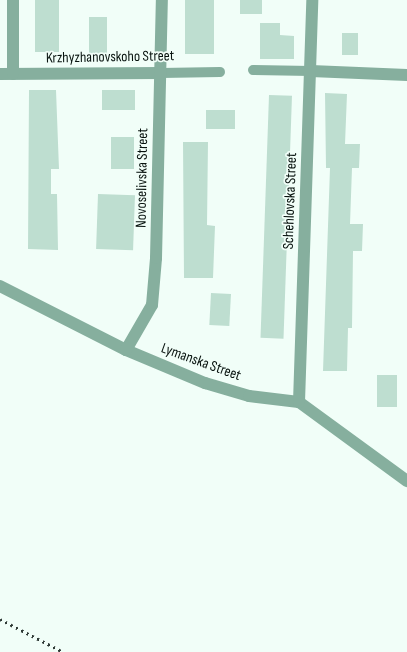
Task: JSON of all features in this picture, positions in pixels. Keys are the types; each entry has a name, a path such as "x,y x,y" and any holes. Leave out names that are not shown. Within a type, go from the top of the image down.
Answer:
{"street":[{"path":"13,0 13,74"},
{"name":"Novoselivska Street","path":"126,350 152,305 156,258 162,0"},
{"name":"Schehlovska Street","path":"299,402 311,71 312,0"},
{"path":"311,71 407,75"},
{"name":"Krzhyzhanovskoho Street","path":"0,74 160,72"},
{"name":"Lymanska Street","path":"0,286 126,350 205,384 249,396 299,402 407,481"}],"lane":[{"path":"253,70 311,71"},
{"name":"Krzhyzhanovskoho Street","path":"160,72 220,72"}],"building":[{"path":"35,0 59,0 59,52 35,52"},
{"path":"185,0 214,0 214,54 185,54"},
{"path":"240,0 262,0 262,14 240,14"},
{"path":"89,17 107,17 107,57 89,57"},
{"path":"260,23 280,23 280,35 294,36 294,59 260,59"},
{"path":"342,33 358,33 358,55 342,55"},
{"path":"29,90 56,90 59,169 51,169 51,194 57,194 58,250 28,249"},
{"path":"102,90 135,90 135,110 102,110"},
{"path":"325,93 347,94 345,144 360,144 359,168 352,168 350,224 363,224 362,251 353,251 352,328 348,328 347,371 323,371 330,168 326,168"},
{"path":"269,95 292,96 284,339 261,338"},
{"path":"206,110 235,110 235,129 206,129"},
{"path":"111,137 134,137 134,169 111,169"},
{"path":"183,142 208,142 207,225 215,226 213,278 184,278"},
{"path":"98,194 135,195 133,250 96,249"},
{"path":"211,293 231,294 229,326 209,325"},
{"path":"377,375 397,375 397,407 377,407"}],"railway":[{"path":"0,619 63,652"}]}
